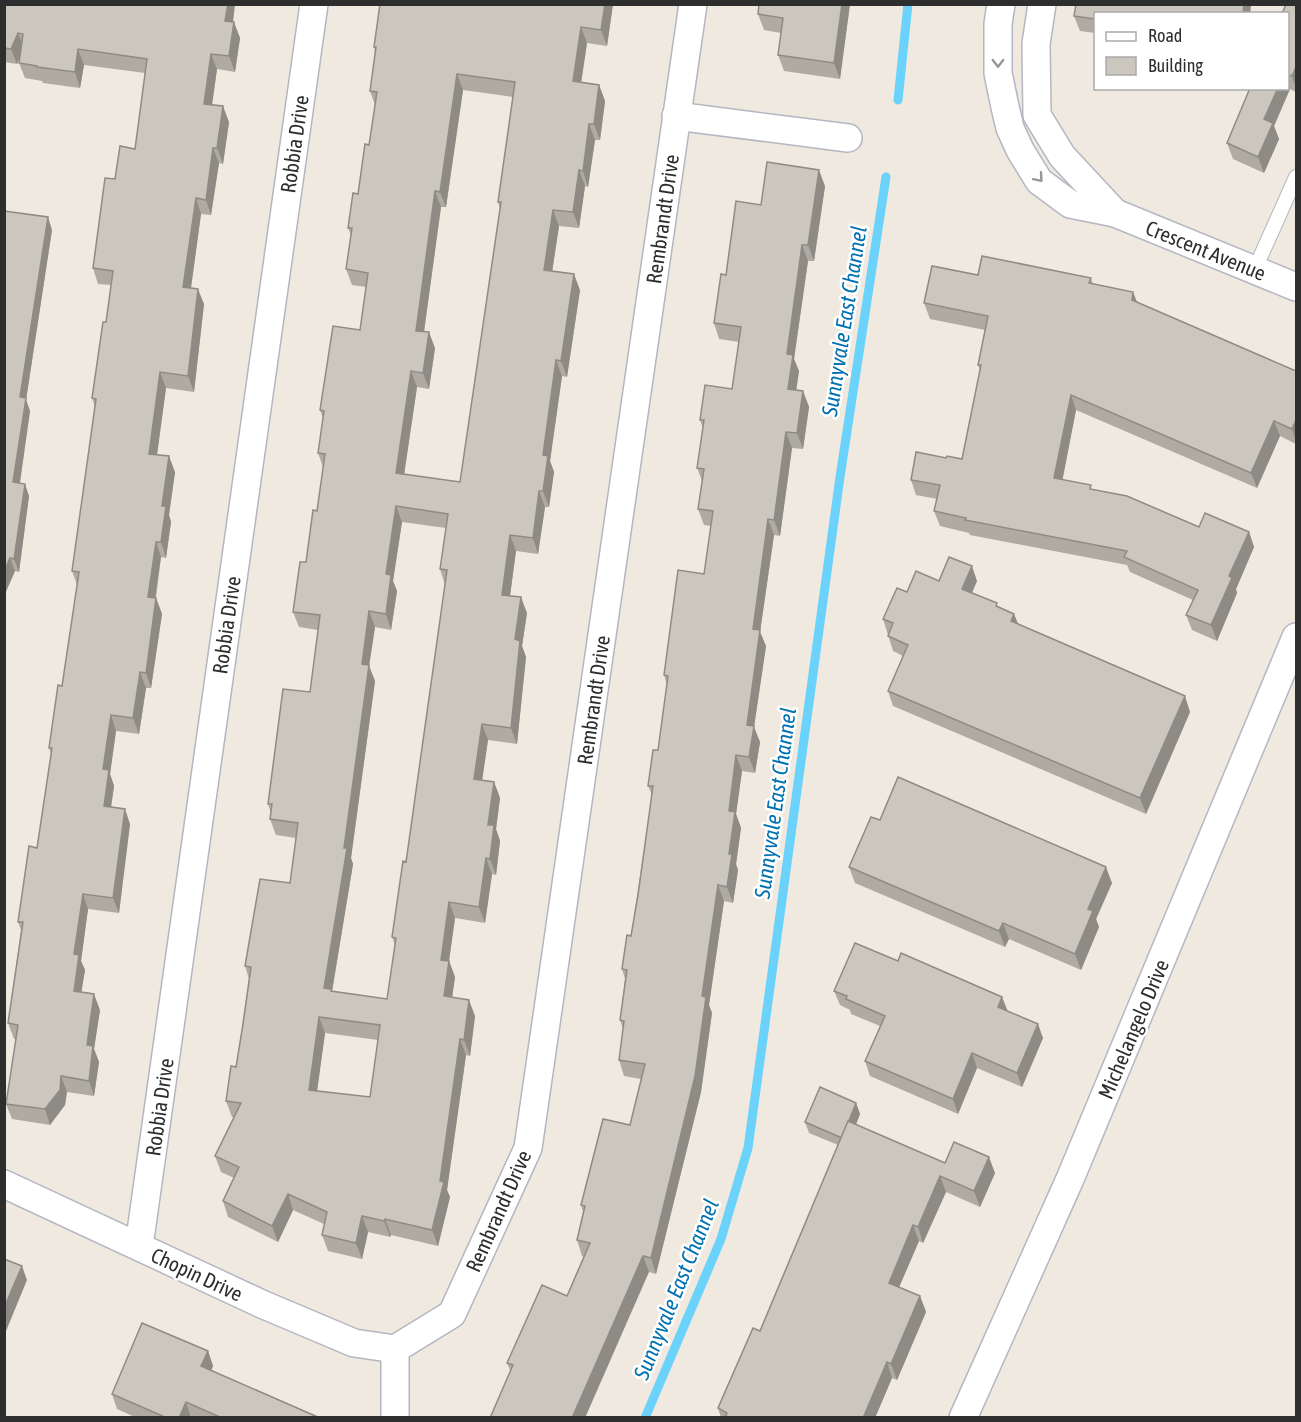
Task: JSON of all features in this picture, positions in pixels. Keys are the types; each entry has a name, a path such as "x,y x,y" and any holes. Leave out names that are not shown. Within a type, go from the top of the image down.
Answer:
{"street":[{"name":"Robbia Drive","path":"139,1246 314,4"},
{"name":"Rembrandt Drive","path":"395,1349 452,1314 528,1148 693,4"},
{"name":"Crescent Avenue","path":"1001,4 998,24 998,73 1010,128 1039,181 1070,204 1115,213 1296,287"},
{"name":"Crescent Avenue","path":"1042,4 1036,44 1037,115 1062,156 1115,213"},
{"path":"676,117 848,138"},
{"name":"Michelangelo Drive","path":"963,1418 1070,1179 1296,637"},
{"name":"Chopin Drive","path":"4,1184 264,1305 354,1343 395,1349"},
{"path":"394,1418 395,1349"}],"lane":[{"path":"1255,269 1296,177"}],"building":[{"path":"4,4 228,4 225,21 234,22 229,56 211,54 204,104 223,106 217,148 213,148 206,200 196,198 183,287 198,289 188,376 160,372 149,454 169,456 162,506 166,506 161,542 156,542 148,597 156,598 146,673 140,672 133,718 111,715 103,769 109,770 104,806 125,809 113,898 83,894 74,954 79,955 74,991 94,994 87,1045 93,1046 89,1081 61,1076 60,1090 45,1109 6,1104 18,1025 8,1023 23,922 18,922 29,846 37,848 52,748 49,748 58,685 62,686 79,572 72,571 96,399 92,398 113,271 93,268 105,178 115,179 120,146 135,149 147,59 78,49 75,72 19,63 23,34 18,33 11,49 4,48"},
{"path":"380,4 605,4 601,30 581,27 573,81 599,85 594,124 589,124 583,171 579,170 573,212 553,210 544,270 574,274 561,361 556,360 543,455 548,456 543,491 539,491 533,538 510,535 502,595 521,597 515,639 520,641 511,728 482,724 474,779 494,782 488,825 494,825 490,859 486,858 479,907 449,902 441,960 449,961 444,996 469,1000 464,1040 460,1039 440,1181 444,1182 432,1230 362,1216 356,1243 322,1235 327,1212 288,1194 272,1226 223,1201 239,1167 215,1156 241,1103 226,1101 231,1066 236,1067 243,1024 251,967 245,966 260,879 290,883 298,823 270,819 272,804 268,804 283,689 310,692 320,615 293,612 300,562 306,562 313,510 317,511 325,454 318,453 324,411 320,410 333,326 360,330 368,273 346,269 352,228 348,228 353,193 358,194 365,144 369,145 377,92 370,91 376,47 374,47","holes":["457,74 515,82 498,202 501,202 460,482 396,473 411,371 423,373 429,332 416,331 435,191 440,192","396,506 448,514 440,569 447,570 406,862 403,861 392,937 396,938 387,999 324,988 347,848 344,848 369,665 362,664 369,611 386,614 391,575 386,574","319,1017 380,1025 370,1097 309,1090"]},
{"path":"759,4 842,4 834,63 778,55 783,18 758,14"},
{"path":"1076,4 1244,4 1243,12 1094,12 1094,19 1074,16"},
{"path":"1286,4 1296,4 1296,67 1292,76 1289,75 1289,12 1283,12"},
{"path":"1249,90 1277,90 1264,119 1273,123 1258,157 1227,143"},
{"path":"767,162 819,170 808,245 802,245 787,354 793,355 788,389 803,391 797,433 786,432 774,520 768,519 753,629 760,630 747,725 754,726 749,757 736,755 729,811 735,812 729,854 732,854 727,887 718,885 702,996 706,997 695,1076 651,1258 643,1256 572,1418 490,1418 513,1365 507,1363 542,1285 567,1296 590,1243 577,1240 585,1206 581,1205 603,1119 630,1125 645,1064 619,1060 624,1021 620,1020 627,970 622,969 627,935 631,936 638,895 653,786 648,786 653,750 658,750 668,676 664,675 678,570 704,574 713,511 698,509 704,469 697,468 704,420 700,420 705,385 732,389 741,327 714,323 721,274 726,275 736,201 761,205"},
{"path":"4,211 48,217 20,397 26,398 13,482 25,484 14,559 10,558 4,572"},
{"path":"982,256 1091,278 1089,283 1133,292 1132,300 1296,371 1296,420 1292,429 1274,421 1251,473 1071,395 1054,478 1091,485 1090,489 1127,496 1199,527 1205,513 1249,532 1229,576 1232,578 1211,625 1186,615 1198,590 1124,557 1127,551 965,520 966,518 934,511 940,485 911,480 916,452 962,459 981,365 978,365 988,316 924,303 932,266 978,275"},
{"path":"949,557 972,566 962,589 997,603 996,606 1014,614 1011,621 1185,696 1140,798 888,691 908,645 888,636 893,623 883,619 897,588 907,592 916,571 939,581"},
{"path":"898,777 1106,867 1088,909 1093,911 1075,954 1003,923 999,931 849,867 871,817 880,820"},
{"path":"855,943 898,961 901,953 1002,997 998,1007 1038,1024 1017,1073 972,1053 953,1099 865,1061 885,1016 846,999 847,996 834,991"},
{"path":"820,1087 856,1103 842,1138 805,1122"},
{"path":"848,1121 945,1163 954,1142 989,1157 974,1191 940,1176 918,1227 913,1225 889,1283 920,1296 891,1364 887,1362 863,1418 725,1418 727,1413 718,1408 753,1328 760,1331"},
{"path":"4,1259 22,1266 4,1308"},
{"path":"142,1323 208,1351 201,1366 320,1418 222,1418 186,1402 179,1418 167,1418 112,1394"}],"waterway":[{"name":"Sunnyvale East Channel","path":"898,100 908,4"},
{"name":"Sunnyvale East Channel","path":"645,1418 721,1239 748,1148 840,477 886,177"}]}
